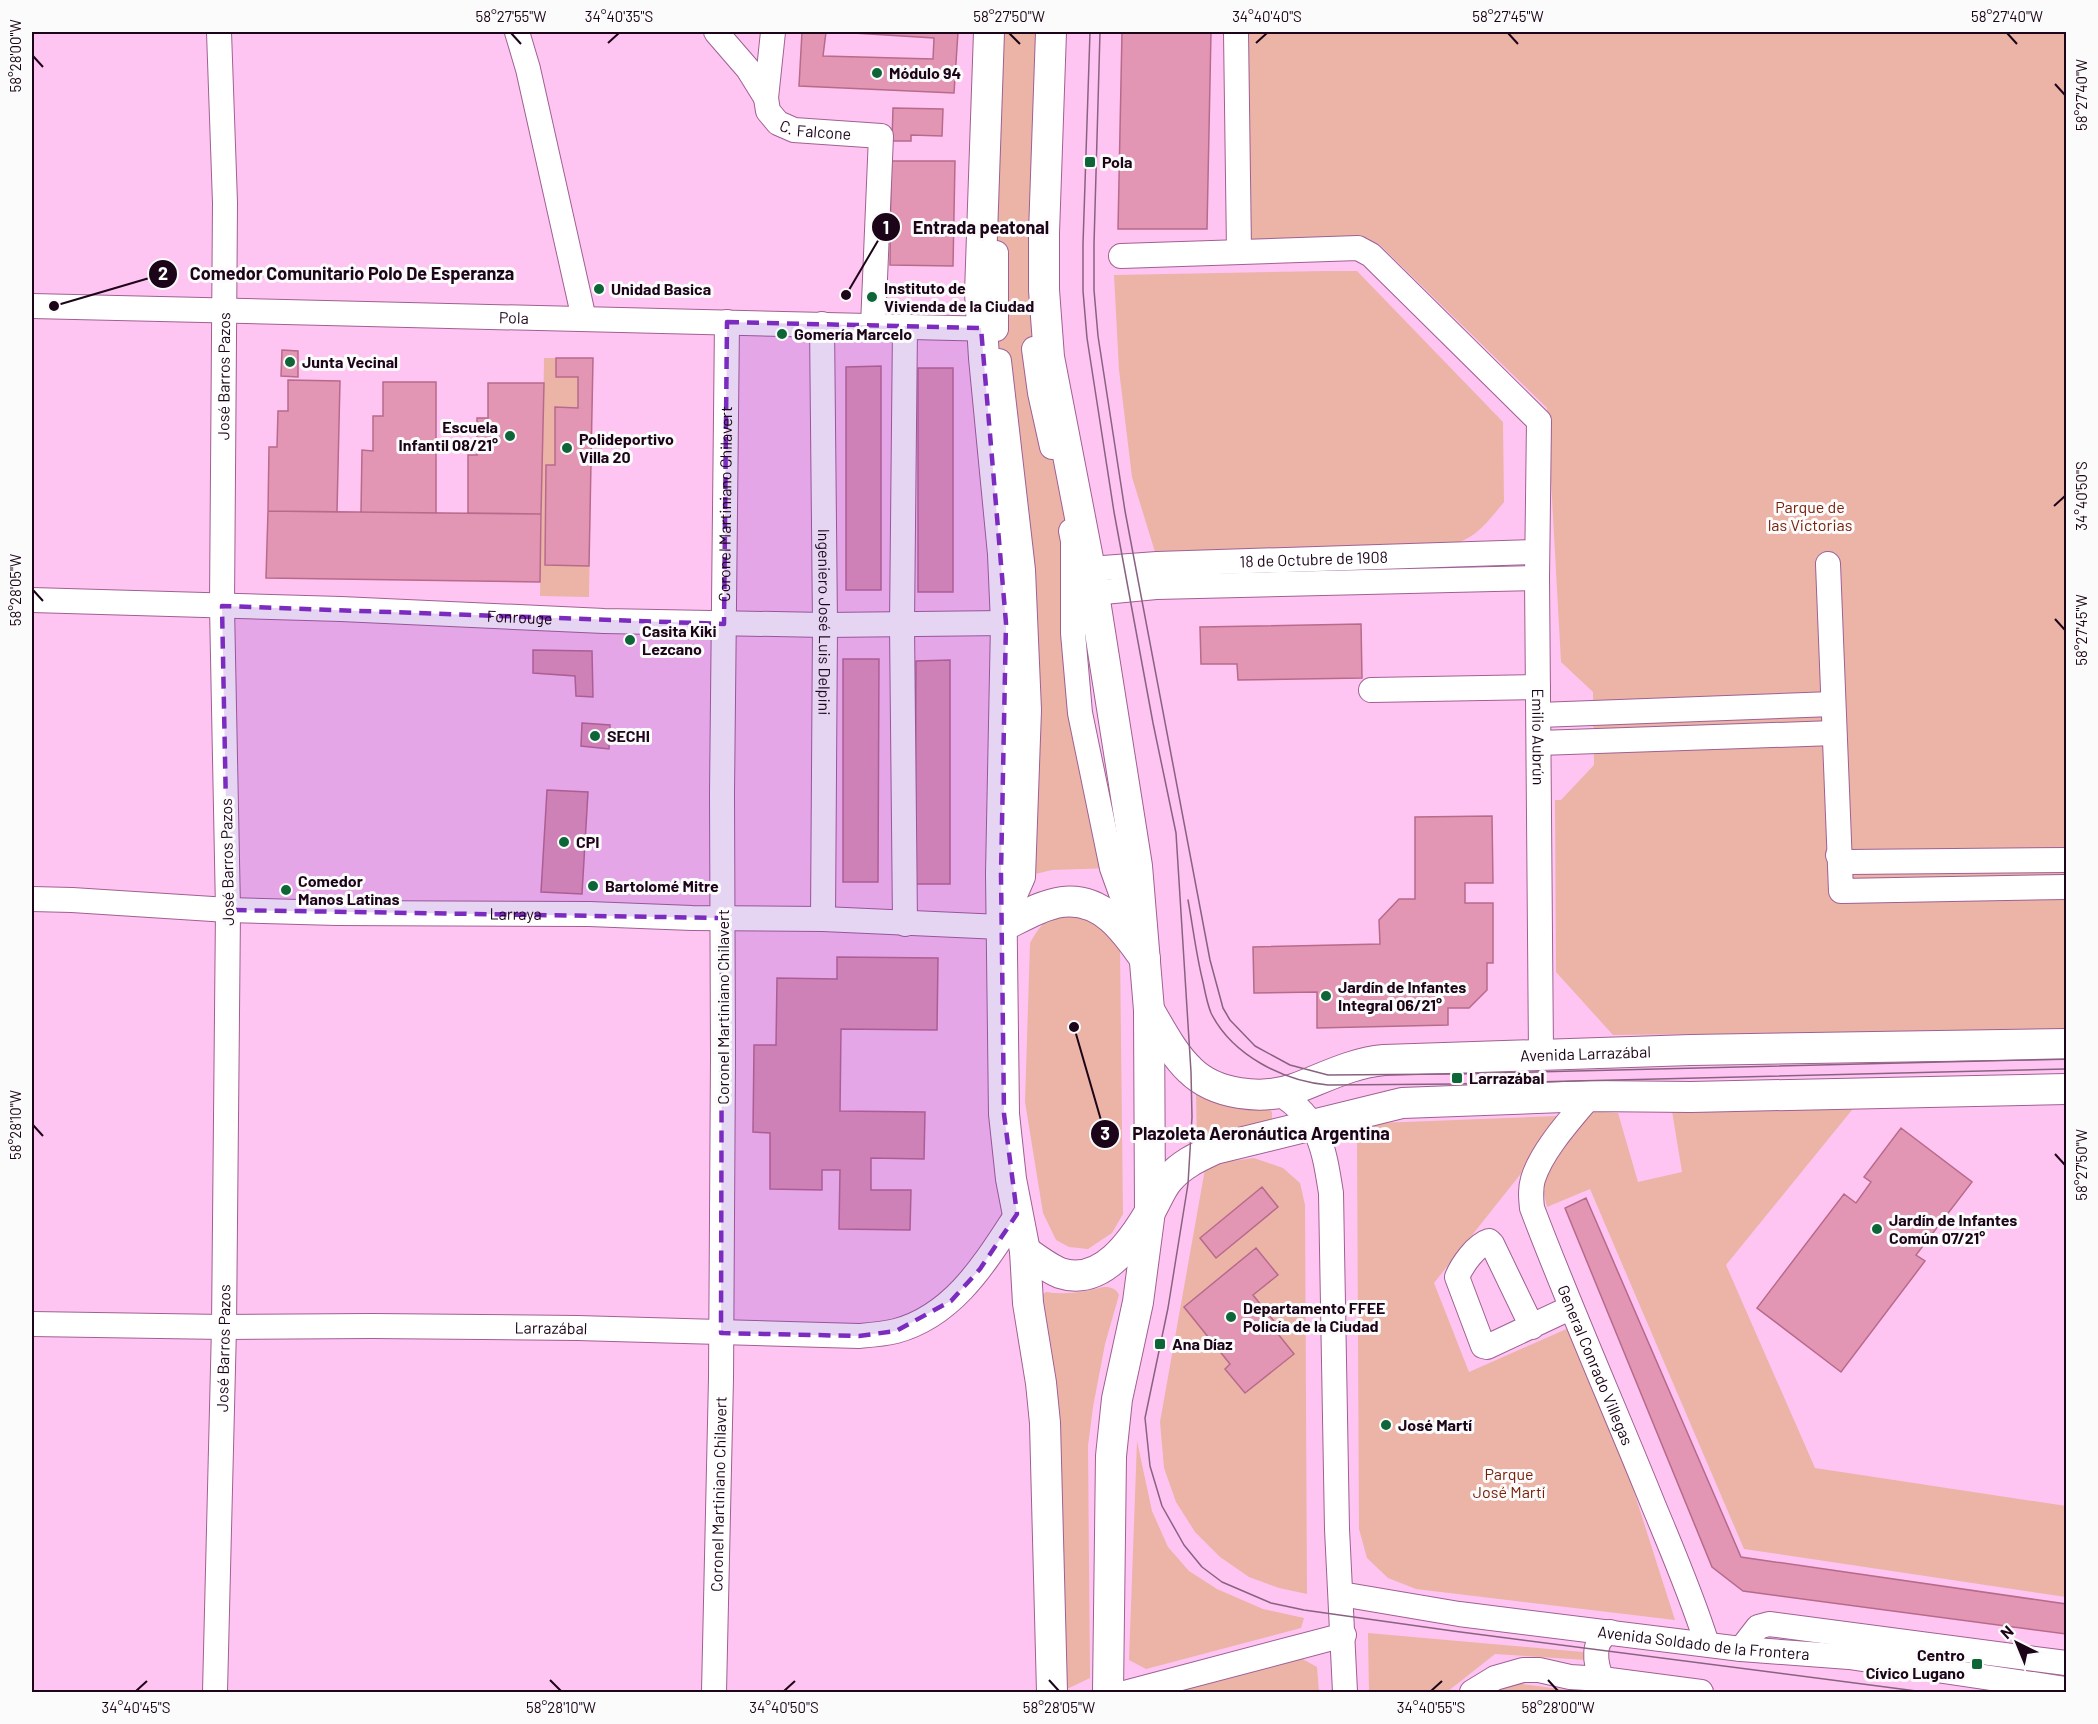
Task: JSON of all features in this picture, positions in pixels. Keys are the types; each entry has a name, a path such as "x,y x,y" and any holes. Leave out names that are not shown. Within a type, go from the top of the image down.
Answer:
{"main road":[{"path":"989,32 980,292 989,328 1004,554 1006,623 1001,927 1004,1114 1006,1146 1017,1214 1026,1251 1028,1303 1045,1423 1052,1692"},
{"path":"1051,32 1044,233 1044,290 1049,357 1092,581 1137,866 1149,1010 1150,1211 1138,1302 1116,1399 1113,1431 1108,1692"},
{"path":"1001,927 1061,902 1082,903 1101,910 1115,920 1127,932 1145,959"},
{"name":"Avenida Larrazábal","path":"1149,1010 1171,1046 1191,1072 1211,1084 1245,1093 1280,1094 1351,1066 1370,1061 1691,1050 2067,1044"},
{"path":"1691,1050 1691,1097"},
{"path":"1026,1251 1059,1273 1073,1276 1102,1269 1126,1247 1168,1180 1190,1161 1215,1149 1402,1104 1590,1096 1691,1097 2067,1089"}],"street":[{"name":"José Barros Pazos","path":"214,1692 224,1328 228,910 222,606 225,203 219,32"},
{"path":"517,32 528,69 584,319"},
{"name":"C. Falcone","path":"716,32 748,69 766,98 768,111 778,123 794,130 881,136 873,326"},
{"path":"766,98 773,32"},
{"path":"1001,927 1023,877 1029,710 1023,570 989,328 995,293 1003,32"},
{"path":"1038,32 1030,291 1034,349 1040,393 1074,541 1073,633 1080,713 1112,868 1145,959"},
{"path":"1121,256 1239,250 1236,32"},
{"name":"Emilio Aubrún","path":"1239,250 1358,248 1371,255 1539,421 1537,578 1541,1054"},
{"name":"Pola","path":"32,306 989,328"},
{"name":"Coronel Martiniano Chilavert","path":"714,1692 721,1334 727,322"},
{"name":"Ingeniero José Luis Delpini","path":"822,324 825,625 823,919"},
{"path":"905,326 902,625 905,924"},
{"name":"18 de Octubre de 1908","path":"1092,581 1157,564 1537,552"},
{"path":"1828,564 1840,891 2067,887"},
{"name":"18 de Octubre de 1908","path":"1092,581 1156,587 1537,578"},
{"name":"Fonrouge","path":"32,600 724,624 1006,623"},
{"path":"1371,690 1538,687"},
{"path":"1539,715 1833,704"},
{"path":"1539,743 1834,733"},
{"path":"1838,855 1847,862 2067,860"},
{"name":"Larraya","path":"32,899 228,910 823,919 1001,927"},
{"path":"1280,1094 1298,1107 1313,1124 1325,1159 1332,1211 1337,1529 1345,1692"},
{"name":"General Conrado Villegas","path":"1590,1096 1547,1153 1533,1178 1530,1191 1532,1208 1570,1308 1631,1449 1698,1614 1707,1644"},
{"name":"Larrazábal","path":"32,1324 224,1328 372,1326 532,1328 859,1336 896,1331 916,1324 935,1313 966,1286 1017,1214"},
{"path":"1532,1326 1570,1308"},
{"name":"Avenida Soldado de la Frontera","path":"1341,1594 1460,1614 1741,1649 1849,1657 2067,1689"},
{"path":"1741,1649 1758,1627 1769,1624 2067,1663"},
{"path":"1610,1632 1605,1634 1595,1649 1598,1669 1613,1684"},
{"path":"1128,1692 1344,1635"},
{"path":"1472,1692 1495,1678 1523,1670 1539,1670 1613,1684 1701,1692"}],"highlighted area":[{"path":"727,322 981,328 1006,623 1001,874 1004,1114 1017,1214 980,1269 951,1301 896,1331 859,1336 721,1333 722,918 228,910 222,606 724,624"}],"green space":[{"path":"1003,32 1038,32 1073,541 1073,633 1112,868 1052,870 1023,877 995,293"},
{"name":"Parque de las Victorias","path":"1243,32 2066,32 2066,1030 1613,1035 1556,972 1555,800 1561,800 1594,765 1593,692 1561,662 1547,408 1379,244 1362,240 1245,239"},
{"path":"1357,271 1503,422 1504,502 1489,521 1471,536 1457,543 1155,552 1132,477 1119,370 1114,275"},
{"name":"Polideportivo Villa 20","path":"544,358 593,358 589,597 540,596"},
{"path":"1081,910 1113,935 1120,951 1123,1214 1112,1233 1088,1249 1069,1247 1056,1240 1043,1213 1025,1102 1030,943 1040,927 1050,918"},
{"path":"1196,1094 1225,1105 1266,1106 1272,1112 1272,1122 1197,1144"},
{"path":"1856,1105 1726,1265 1815,1468 2066,1506 2066,1597 1744,1549 1590,1189 1547,1207 1542,1185 1545,1167 1590,1111 1618,1113 1638,1182 1682,1172 1672,1111"},
{"name":"Parque José Martí","path":"1557,1116 1558,1127 1434,1283 1469,1372 1580,1323 1675,1620 1416,1589 1388,1578 1367,1558 1359,1529 1357,1142 1364,1129 1379,1123"},
{"path":"1254,1158 1283,1168 1300,1183 1305,1205 1307,1594 1279,1588 1249,1577 1220,1557 1195,1532 1176,1502 1164,1468 1160,1422 1205,1169 1224,1162"},
{"path":"1103,1287 1113,1288 1119,1295 1105,1344 1088,1446 1090,1678 1067,1689 1056,1425 1042,1295 1046,1292 1075,1292"},
{"path":"1137,1441 1152,1511 1168,1547 1189,1571 1217,1589 1263,1609 1304,1618 1301,1628 1146,1669 1129,1660"},
{"path":"1368,1633 1583,1652 1586,1660 1495,1654 1447,1692 1369,1692"},
{"path":"1299,1657 1317,1667 1319,1692 1156,1692"},
{"path":"1515,1683 1583,1692 1491,1692"}],"building":[{"name":"Módulo 94","path":"802,32 826,32 823,56 933,59 934,38 837,32 958,32 954,93 799,86"},
{"path":"1122,32 1211,32 1207,229 1118,229"},
{"path":"893,108 943,109 942,136 911,135 911,141 892,141"},
{"path":"891,161 955,161 953,266 890,265"},
{"path":"282,350 298,351 298,377 281,376"},
{"name":"Polideportivo Villa 20","path":"556,358 593,358 589,566 545,565 546,465 555,465 555,407 578,408 578,377 556,377"},
{"path":"881,366 881,590 846,590 846,367"},
{"path":"918,368 953,368 953,592 918,592"},
{"path":"288,380 340,381 337,512 268,511 269,447 277,447 278,411 288,411"},
{"path":"383,382 436,382 436,513 361,512 362,450 373,451 373,416 383,416"},
{"name":"Escuela Infantil 08/21°","path":"488,383 544,383 541,514 468,513 468,455 477,455 477,418 488,418"},
{"path":"268,511 541,514 540,582 266,578"},
{"path":"1361,624 1362,678 1238,680 1237,664 1201,664 1200,627"},
{"path":"533,650 592,651 593,697 576,696 575,676 533,673"},
{"path":"843,659 879,659 878,882 843,882"},
{"path":"950,660 950,884 915,884 916,661"},
{"name":"SECHI","path":"582,723 610,725 609,749 581,746"},
{"name":"CPI","path":"547,790 588,792 582,894 541,892"},
{"path":"1492,816 1493,883 1465,883 1465,903 1493,903 1493,963 1487,963 1487,990 1469,1008 1448,1008 1448,1025 1317,1028 1317,992 1254,993 1253,947 1380,944 1379,920 1399,899 1415,899 1415,817"},
{"path":"837,957 938,958 937,1030 841,1029 840,1111 925,1112 924,1159 871,1158 871,1190 911,1190 910,1230 839,1229 840,1170 822,1170 822,1190 770,1189 770,1133 753,1132 754,1045 776,1045 777,978 837,979"},
{"name":"Jardín de Infantes Común 07/21°","path":"1901,1128 1972,1182 1916,1255 1925,1261 1841,1372 1757,1308 1844,1194 1856,1203 1871,1182 1864,1177"},
{"path":"1262,1187 1278,1207 1216,1258 1200,1238"},
{"path":"1586,1198 1741,1557 2066,1604 2066,1634 1743,1591 1712,1567 1565,1208"},
{"name":"Departamento FFEE Policía de la Ciudad","path":"1256,1248 1278,1275 1253,1295 1278,1326 1274,1329 1294,1354 1245,1393 1225,1369 1230,1364 1184,1307"}],"tram line":[{"path":"1090,32 1083,244 1083,291 1087,338 1114,512 1176,833 1191,1072 1192,1117 1188,1184 1168,1308 1145,1418 1150,1466 1162,1506 1184,1545 1202,1567 1222,1582 1271,1603 1304,1610 1453,1631 1924,1692"},
{"path":"1100,32 1094,244 1094,290 1098,336 1125,511 1210,960 1223,1008 1230,1020 1255,1046 1290,1065 1328,1075 1458,1074 2066,1059"},
{"path":"1188,900 1207,1001 1220,1028 1245,1053 1260,1063 1277,1072 1311,1082 1328,1085 1457,1084 2066,1069"}],"place":[{"name":"Módulo 94","path":"877,73"},
{"name":"Pola","path":"1090,162"},
{"name":"Unidad Basica","path":"599,289"},
{"name":"Entrada peatonal","path":"846,295"},
{"name":"Instituto de Vivienda de la Ciudad","path":"872,297"},
{"name":"Comedor Comunitario Polo De Esperanza","path":"54,306"},
{"name":"Gomería Marcelo","path":"782,334"},
{"name":"Junta Vecinal","path":"290,362"},
{"name":"Escuela Infantil 08/21°","path":"510,436"},
{"name":"Polideportivo Villa 20","path":"567,448"},
{"name":"Casita Kiki Lezcano","path":"630,640"},
{"name":"SECHI","path":"595,736"},
{"name":"CPI","path":"564,842"},
{"name":"Bartolomé Mitre","path":"593,886"},
{"name":"Comedor Manos Latinas","path":"286,890"},
{"name":"Jardín de Infantes Integral 06/21°","path":"1326,996"},
{"name":"Plazoleta Aeronáutica Argentina","path":"1074,1027"},
{"name":"Larrazábal","path":"1457,1078"},
{"name":"Jardín de Infantes Común 07/21°","path":"1877,1229"},
{"name":"Departamento FFEE Policía de la Ciudad","path":"1231,1317"},
{"name":"Ana Díaz","path":"1160,1344"},
{"name":"José Martí","path":"1386,1425"},
{"name":"Centro Cívico Lugano","path":"1977,1664"}]}
